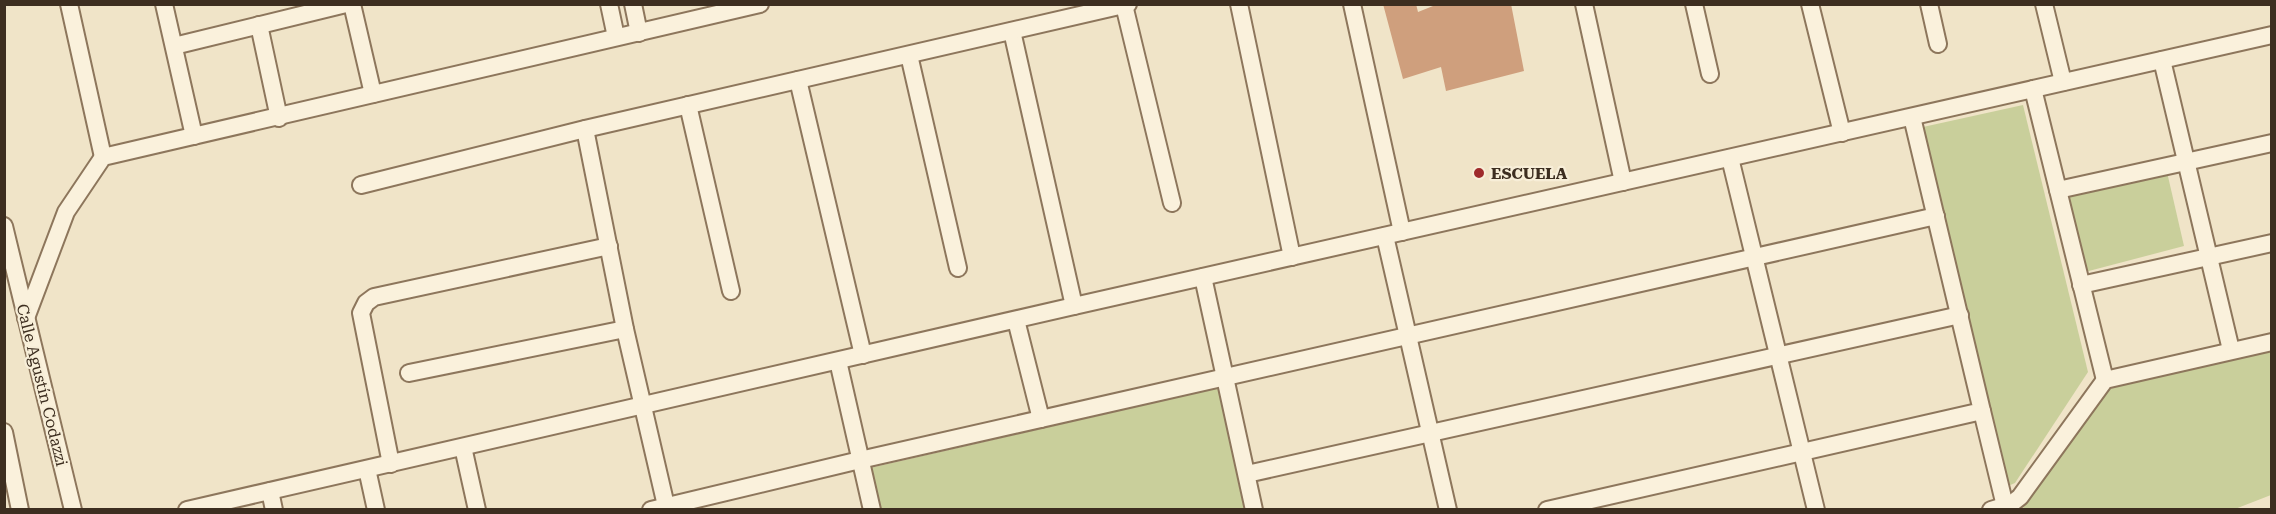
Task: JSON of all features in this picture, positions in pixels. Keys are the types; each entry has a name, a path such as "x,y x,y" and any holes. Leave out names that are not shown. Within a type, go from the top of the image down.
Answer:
{"street":[{"path":"69,4 103,157"},
{"path":"164,4 194,136"},
{"path":"174,46 346,4"},
{"path":"352,4 373,94"},
{"path":"609,4 616,37"},
{"path":"633,4 639,33"},
{"path":"26,318 66,212 103,157 639,33 732,8 760,4"},
{"path":"1239,4 1292,257"},
{"path":"1352,4 1402,232"},
{"path":"1584,4 1623,182"},
{"path":"1694,4 1710,74"},
{"path":"1810,4 1842,132"},
{"path":"1929,4 1938,44"},
{"path":"2044,4 2063,82"},
{"path":"360,185 585,129 1126,5 1172,203"},
{"path":"259,25 279,117"},
{"path":"1012,31 1074,306"},
{"path":"188,510 2271,34"},
{"path":"909,55 958,268"},
{"path":"2162,60 2231,350"},
{"path":"798,80 863,355"},
{"path":"2033,89 2105,380"},
{"path":"688,105 731,291"},
{"path":"1912,117 1983,411 1998,508 2020,497 2105,380 2271,342"},
{"path":"585,129 625,329 643,405 662,508 860,460 1936,216"},
{"path":"2058,190 2271,143"},
{"path":"1730,158 1816,510"},
{"name":"Calle Agustín Codazzi","path":"4,226 73,510"},
{"path":"1385,236 1448,510"},
{"path":"2081,285 2271,243"},
{"path":"391,464 362,313 366,303 374,297 609,246"},
{"path":"1203,278 1254,510"},
{"path":"1247,474 1960,315"},
{"path":"1016,320 1041,419"},
{"path":"409,373 625,329"},
{"path":"838,361 872,510"},
{"path":"1546,510 1983,411"},
{"path":"4,432 8,466 20,510"},
{"path":"463,447 477,510"},
{"path":"367,469 376,510"},
{"path":"270,491 274,510"}],"green space":[{"path":"2023,105 2088,372 2015,483 2008,486 1923,127"},
{"path":"2167,172 2184,246 2085,272 2067,194"},
{"path":"2271,350 2271,495 2235,509 2017,510 2023,508 2101,388"},
{"path":"1218,388 1244,509 879,509 870,468"}],"building":[{"path":"1383,4 1416,4 1418,12 1438,4 1511,4 1524,71 1446,91 1441,67 1403,79"}],"place":[{"name":"ESCUELA","path":"1479,173"}]}
